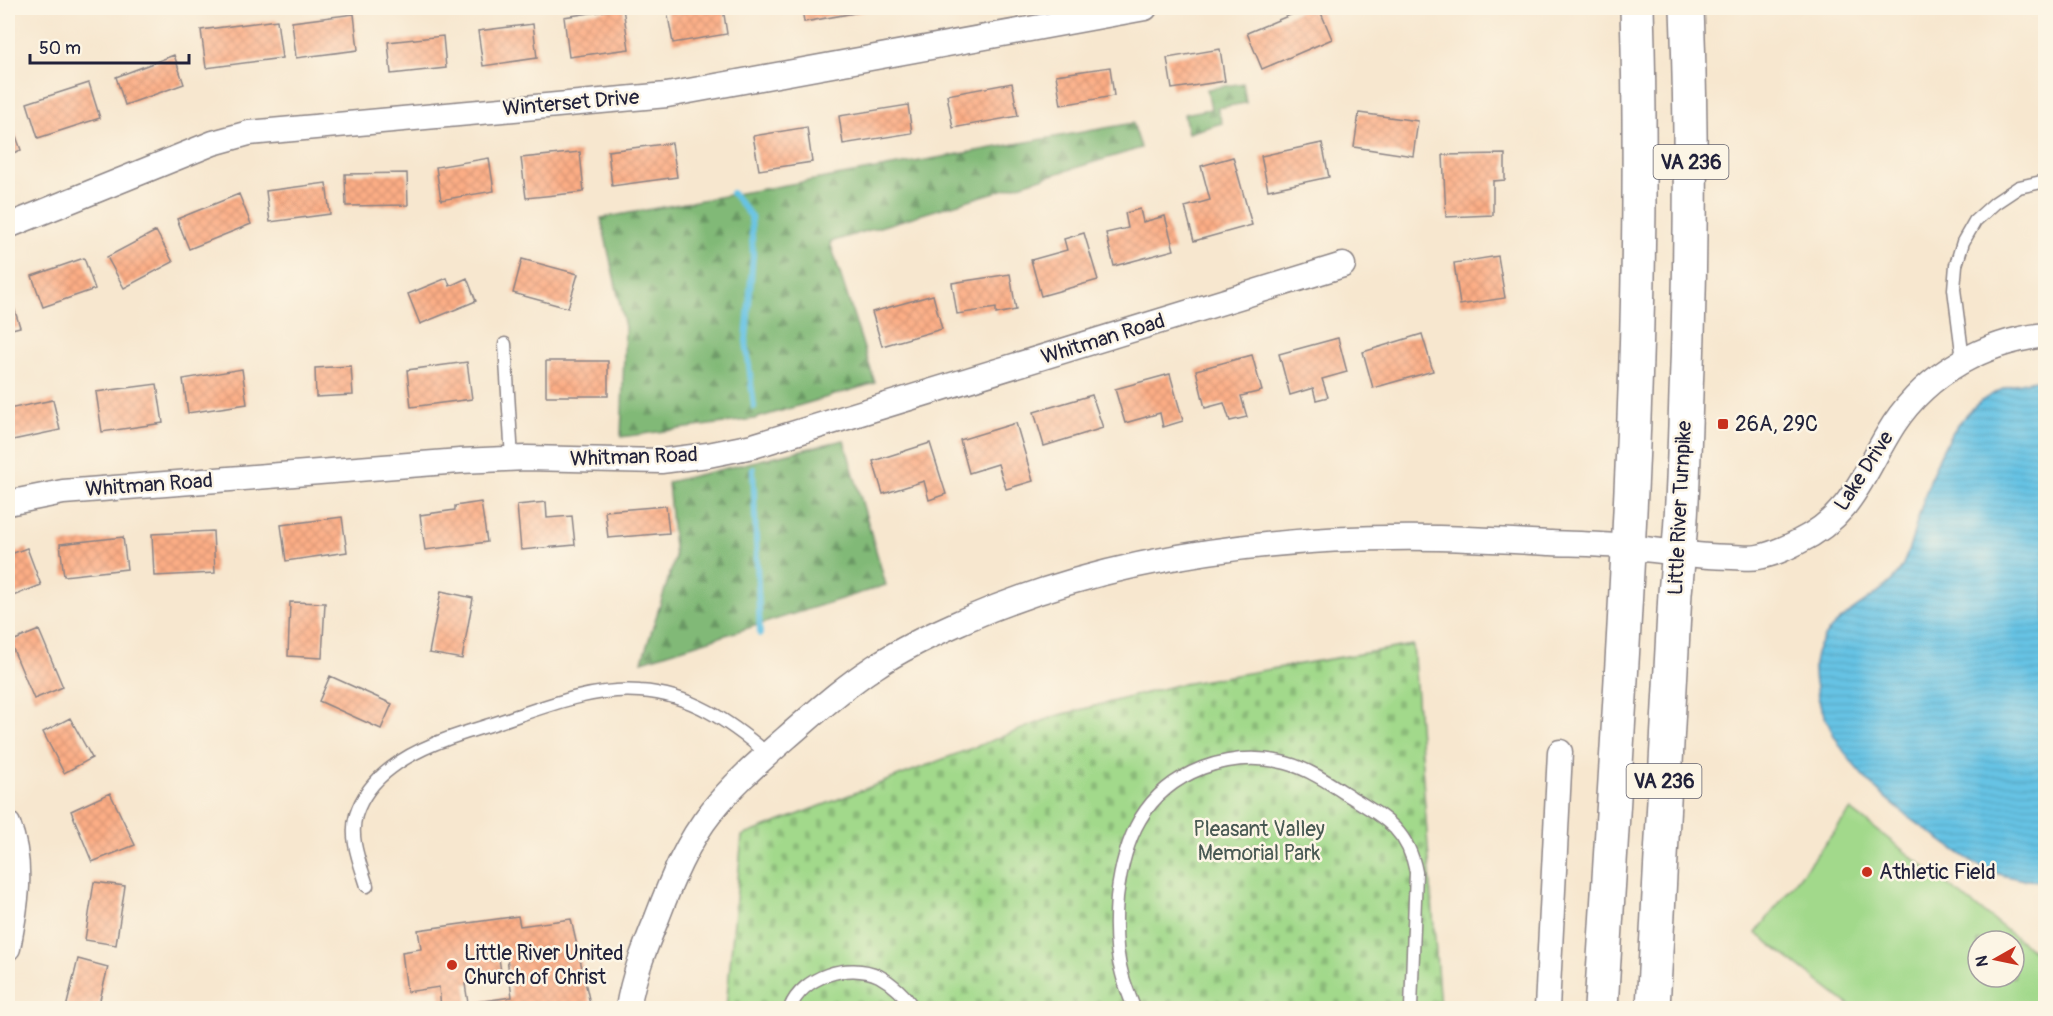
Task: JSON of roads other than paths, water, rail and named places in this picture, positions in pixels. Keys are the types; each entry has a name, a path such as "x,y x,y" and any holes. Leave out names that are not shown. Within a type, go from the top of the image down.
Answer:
{"main road":[{"name":"VA 236","path":"1601,1008 1637,331 1639,180 1637,8"},
{"name":"Little River Turnpike","path":"1653,1008 1674,605 1679,554 1689,317 1691,199 1687,8"}],"street":[{"name":"Winterset Drive","path":"8,226 213,143 249,133 667,95 1145,8"},
{"name":"Whitman Road","path":"8,503 63,492 512,459 661,461 708,455 753,446 1343,265"},
{"name":"Lake Drive","path":"628,1008 642,956 672,879 695,836 712,811 768,754 822,707 873,668 919,641 994,608 1055,585 1114,569 1192,553 1231,548 1345,538 1440,538 1627,547 1708,557 1757,558 1789,546 1826,526 1846,506 1896,421 1935,379 1963,360 1991,348 2027,337 2046,335"},
{"path":"1547,1008 1560,752"},
{"path":"8,824 17,862 18,891 8,948"}],"lane":[{"path":"1963,360 1954,288 1956,264 1963,242 1976,221 1995,203 2019,187 2046,181"},
{"path":"506,344 512,459"},
{"path":"367,886 355,845 354,825 356,813 365,795 379,778 417,752 447,739 567,699 614,691 641,691 675,697 705,708 734,726 768,754"},
{"path":"1134,1008 1122,974 1116,939 1116,908 1126,848 1137,823 1152,803 1170,786 1192,772 1217,762 1254,758 1288,764 1316,776 1380,814 1392,823 1404,838 1413,855 1416,872 1411,1008"},
{"path":"790,1008 803,989 818,978 836,972 856,971 878,976 893,985 913,1008"}],"water":[{"path":"2045,379 2046,881 2008,877 1981,866 1921,826 1872,786 1846,754 1825,717 1815,685 1814,671 1818,649 1825,636 1847,615 1884,588 1899,571 1909,549 1935,467 1958,424 1973,407 1993,394 2016,384"}],"waterway":[{"path":"732,193 751,216 753,255 746,341 754,407"},
{"path":"753,469 760,634"}],"place":[{"name":"26A, 29C","path":"1723,424"},
{"name":"Athletic Field","path":"1867,872"},
{"name":"Little River United Church of Christ","path":"452,965"}],"park label":[{"name":"Pleasant Valley Memorial Park","path":"1259,841"}]}
